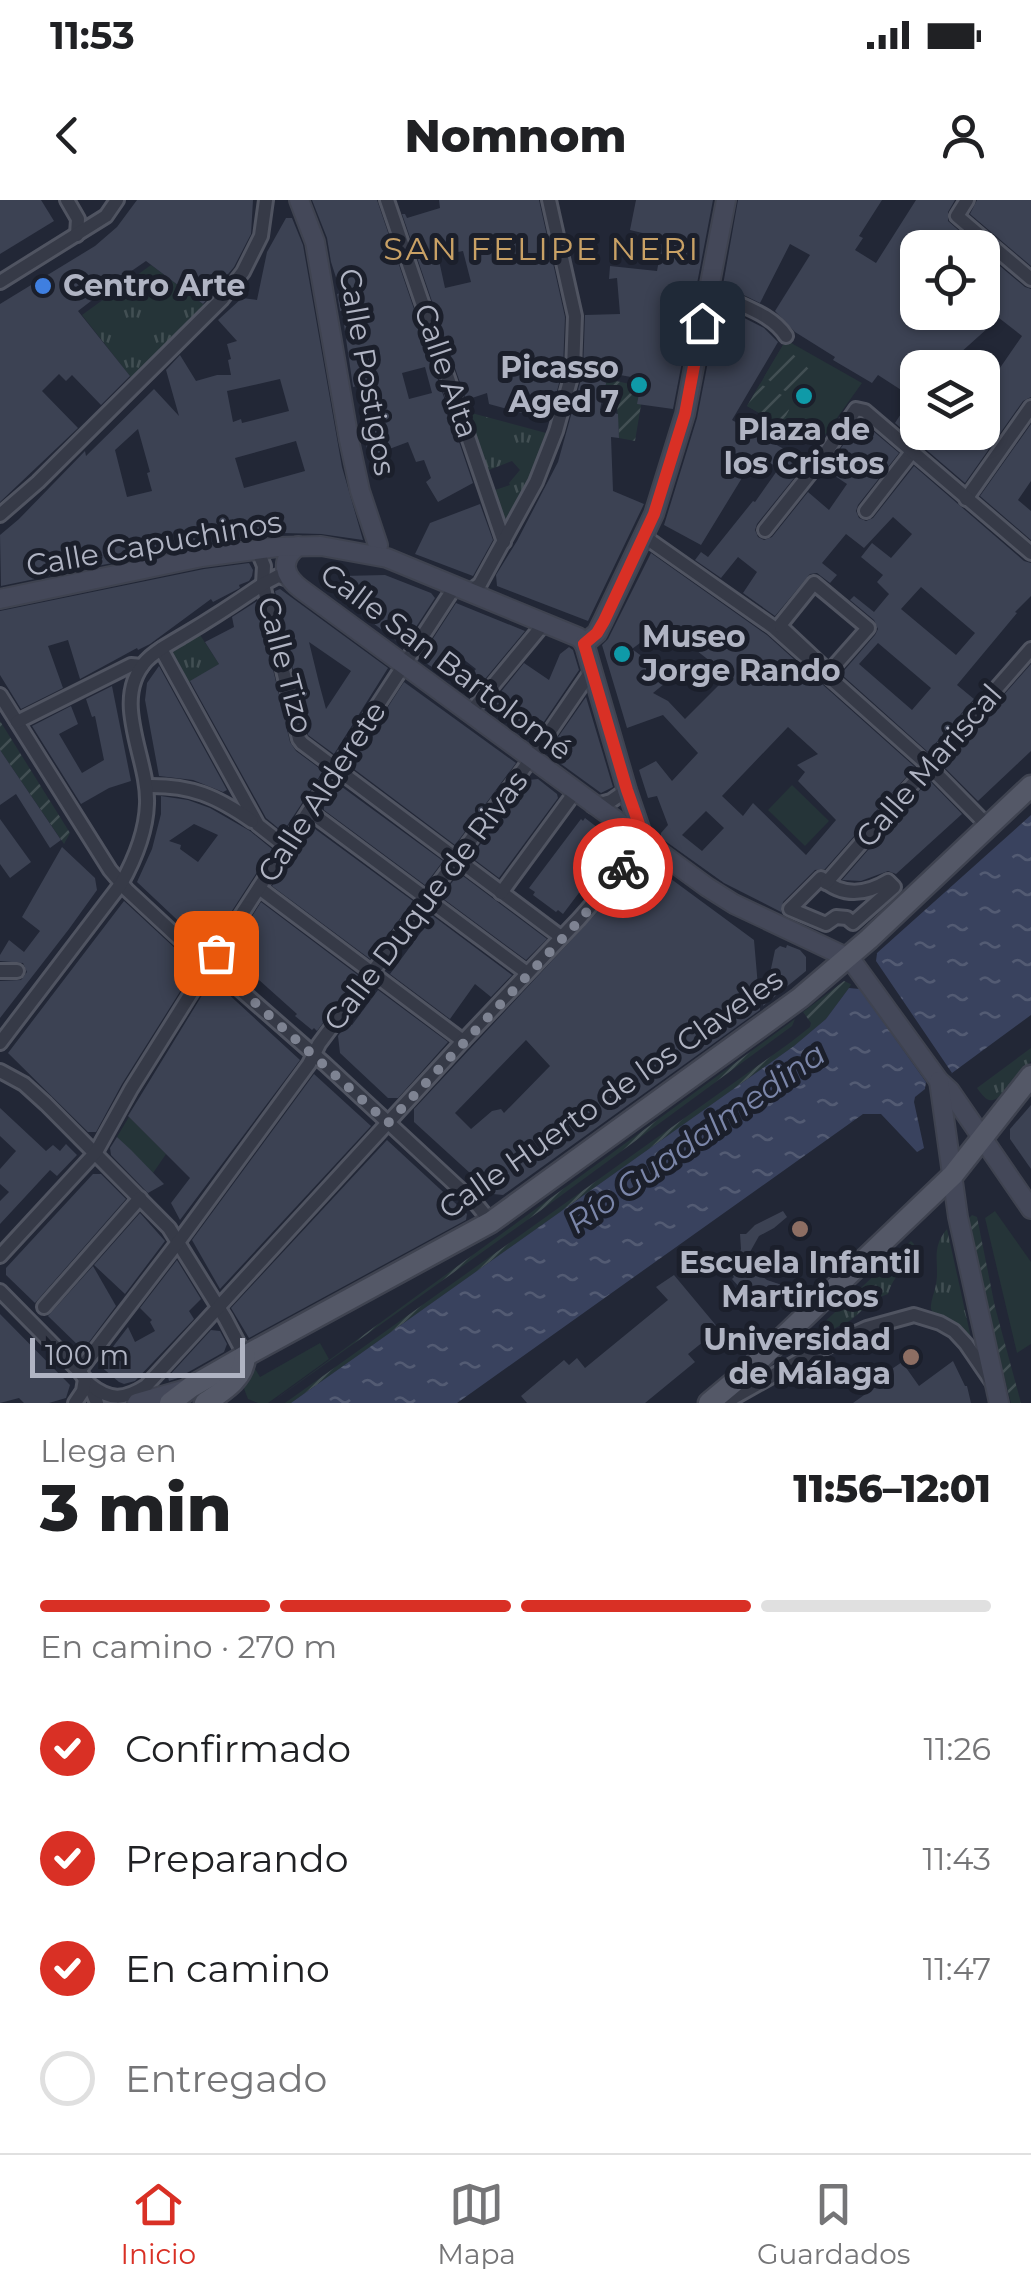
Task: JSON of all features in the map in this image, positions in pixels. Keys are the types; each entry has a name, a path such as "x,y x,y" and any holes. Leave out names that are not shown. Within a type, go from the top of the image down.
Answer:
{"main road":[{"name":"Calle Postigos","path":"299,200 316,242 349,440 360,491 378,544 376,555"},
{"path":"646,844 584,644 597,633 645,536 685,414 726,200"},
{"path":"289,579 287,562 298,546"},
{"name":"Calle Capuchinos","path":"0,599 202,557 320,546 376,555 578,636 584,644"},
{"name":"Calle San Bartolomé","path":"289,579 593,806 734,904 854,964"},
{"name":"Calle Huerto de los Claveles","path":"137,1403 198,1395 245,1356 491,1222 854,964 870,939 1031,786"},
{"path":"854,964 1031,1209"},
{"path":"709,1403 952,1175 1031,1076"},
{"path":"939,1081 958,1217 997,1394"},
{"path":"170,1403 198,1395"}],"street":[{"path":"66,200 78,219 78,235"},
{"path":"0,282 106,216 117,200"},
{"path":"0,516 222,300 243,272 261,236 266,200"},
{"name":"Calle Alta","path":"387,200 504,542"},
{"name":"Calle Alderete","path":"0,1256 96,1152 210,962 452,590 480,584 536,482 556,431 572,370 575,316 549,200"},
{"path":"967,200 957,216 1031,279"},
{"path":"709,288 772,320 786,336"},
{"path":"966,499 1031,407"},
{"path":"766,530 856,410 864,411 1031,553"},
{"path":"866,512 912,452"},
{"path":"645,536 773,626 930,766 988,826"},
{"name":"Calle Tizo","path":"256,549 264,566 263,584 299,739 561,937"},
{"name":"Calle San Bartolomé","path":"263,584 278,576 289,579"},
{"path":"814,582 868,628 831,670 781,624 814,582"},
{"path":"0,1043 121,884 135,859 145,825 147,786 130,708 132,686 142,666 161,649 263,584"},
{"path":"470,714 542,626 541,621"},
{"path":"161,649 258,825"},
{"name":"Calle Mariscal","path":"826,883 1031,650"},
{"path":"17,722 131,664 142,666"},
{"name":"Calle Duque de Rivas","path":"76,1403 85,1378 179,1241 592,670"},
{"path":"0,695 121,884 314,1055 491,1222"},
{"path":"147,786 196,790 223,800 286,847"},
{"path":"593,806 611,801 627,790"},
{"path":"501,894 575,792"},
{"path":"309,811 528,973"},
{"path":"0,1292 102,1395 121,1397 146,1386 580,920 646,844"},
{"name":"Calle Mariscal","path":"821,878 826,883 850,892 873,889 888,881 894,887 854,923 836,917 826,924 790,909 821,878"},
{"path":"259,888 464,1041"},
{"path":"0,971 16,971"},
{"path":"0,1071 24,1084 96,1152 179,1241 245,1356"},
{"path":"44,1307 140,1198"},
{"path":"724,1403 813,1353 867,1328 914,1315 954,1330 997,1394"},
{"path":"85,1378 97,1403"}],"green space":[{"path":"151,265 204,305 133,380 82,315"},
{"path":"786,340 862,383 817,446 747,406"},
{"path":"783,345 811,371 801,389 785,391 764,377"},
{"path":"602,378 644,387 635,441 619,438 616,390 601,385"},
{"path":"760,384 786,397 789,410 781,425 747,406"},
{"path":"464,411 546,433 542,443 547,444 517,511 511,509 504,522 492,491 510,485 520,470 512,461 484,472"},
{"path":"198,632 219,664 188,683 170,650"},
{"path":"0,721 70,833 64,844 0,750"},
{"path":"792,785 829,821 805,846 768,810"},
{"path":"844,981 861,989 849,988 826,1019 794,1046 291,1403 285,1403 791,1042 810,1027 803,1012"},
{"path":"795,1019 792,1026 540,1211 276,1399"},
{"path":"1031,1048 1031,1061 1012,1085 994,1100 984,1097 977,1088"},
{"path":"129,1117 166,1154 153,1173 117,1137"},
{"path":"995,1211 1031,1262 1031,1344 1017,1353 985,1218"},
{"path":"972,1215 977,1217 995,1307 1021,1403 1011,1403 967,1220"},
{"path":"947,1229 971,1338 931,1309 937,1250"},
{"path":"911,1241 912,1251 888,1294 875,1299 851,1320 802,1343"},
{"path":"320,1343 329,1359 268,1403 248,1399 243,1386 250,1370 254,1367 260,1377"}],"water":[{"name":"Río Guadalmedina","path":"1031,815 1031,1015 952,1073 927,1082 914,1102 924,1148 917,1152 881,1114 863,1114 457,1403 291,1403 794,1046 826,1019 849,988 861,988 877,953"}],"pier":[{"path":"877,953 876,961 952,1073 925,1089 926,1082 860,989 849,988 852,983 857,984"}],"building":[{"path":"0,200 41,200 54,221 0,254"},
{"path":"137,200 253,200 251,234 234,267 203,304 146,261 117,281 121,287 108,296 104,291 78,311 130,376 101,405 72,375 66,381 59,374 42,391 78,428 0,502 0,304 95,246 117,227"},
{"path":"312,200 377,200 473,483 438,502 426,482 431,478 424,460 416,462 408,442 368,457 337,294 341,293 327,238","holes":["425,367 432,393 409,399 402,373"]},
{"path":"439,200 539,200 565,317 563,368 557,391 525,396 527,405 522,413 489,404 487,393 466,400 402,214 407,218 440,208","holes":["463,251 471,282 445,288 438,256"]},
{"path":"636,200 713,200 673,409 637,404 642,379 609,373 600,410 618,414 619,438 611,437 613,491 644,504 588,621 497,586 496,575 558,462 583,372 585,315 620,314 617,278 609,279 610,266 657,271 663,238 630,230"},
{"path":"738,200 882,200 859,236 863,238 855,250 876,263 916,200 955,200 948,221 958,230 900,230 900,330 986,330 963,350 900,350 900,389 878,375 872,383 833,360 835,357 795,332 775,311 810,255 790,244 760,303 723,285"},
{"path":"977,200 1031,200 1031,266 1000,240 1000,230 989,230 970,214"},
{"path":"286,218 292,218 303,245 342,467 363,540 321,534 246,532 246,539 1,586 0,535 85,451 86,456 154,389 179,416 166,370 180,355 196,381 231,375 227,344 237,341 218,320 242,298 257,300 267,252","holes":["280,379 289,411 233,422 227,391","138,429 152,491 127,497 115,450","296,441 305,471 244,488 235,458"]},
{"path":"1000,266 1031,289 1031,397 1023,401 1000,434 1000,368 1022,336 1000,319"},
{"path":"719,305 764,328 778,342 732,420 807,462 757,524 758,537 772,537 808,492 829,510 847,484 826,470 860,420 899,453 858,505 859,518 873,518 914,466 1031,563 1031,596 957,685 974,699 928,752 841,674 878,629 874,620 850,600 854,596 874,612 889,594 877,582 883,575 861,557 872,543 891,558 912,534 893,517 864,548 846,534 822,563 837,575 830,583 817,573 810,574 775,616 743,593 757,572 738,557 721,578 695,560 701,552 708,557 779,468 756,455 701,545 664,525 697,418","holes":["921,587 975,633 956,655 901,609","878,643 931,688 912,710 859,664"]},
{"path":"1031,424 1031,481 1018,500 1031,511 1031,540 980,496"},
{"path":"926,450 988,450 965,483"},
{"path":"480,504 493,540 473,576 415,554 430,523"},
{"path":"651,553 767,635 806,670 806,676 813,676 915,767 825,869 815,870 783,902 781,912 724,883 661,838 668,825 657,796 648,798 639,770 656,761 672,781 698,753 663,715 627,728 602,645","holes":["664,625 726,678 685,719 668,701 653,693 664,684 661,681 666,674 632,649","788,727 818,754 797,765 805,772 798,781 836,820 806,855 753,803 743,816 722,796","706,811 724,828 702,851 682,835"]},
{"path":"249,563 252,576 240,588 213,602 211,599 150,644 80,679 68,640 48,646 63,688 21,709 0,675 0,611"},
{"path":"385,575 435,598 405,644 338,596 342,576"},
{"path":"280,589 388,668 334,754 308,735 275,591","holes":["309,642 351,671 326,709"]},
{"path":"257,601 290,742 323,771 283,832 266,818 190,681 219,664 205,642 234,627 232,617"},
{"path":"456,603 525,631 471,696 460,688 476,669 453,651 442,665 436,660 432,667 421,660"},
{"path":"569,647 579,670 533,738 528,739 487,709 524,663 549,680 560,654"},
{"path":"1031,664 1031,751 978,801 942,765"},
{"path":"159,666 227,790 159,776 145,700 147,683"},
{"path":"404,682 516,763 455,845 350,766"},
{"path":"112,686 131,781 81,804 32,726 71,706 78,724 59,734 82,773 104,760 95,716 92,717 86,699"},
{"path":"586,697 613,787 601,793 550,756 549,750"},
{"path":"0,750 61,840 50,848 16,794 0,805"},
{"path":"538,779 558,798 499,878 471,857 528,780"},
{"path":"929,780 962,814 896,874 888,871 861,881 842,880"},
{"path":"338,784 443,861 425,885 324,810"},
{"path":"161,796 188,800 250,831 272,849 208,948 137,882 152,849 161,814","holes":["194,824 218,835 198,862 180,849 181,845 169,841"]},
{"path":"585,818 615,841 563,914 533,895 535,892 529,888"},
{"path":"0,819 31,862 10,878 0,864"},
{"path":"311,826 413,901 370,959 272,886"},
{"path":"62,847 95,878 97,890 0,1018 0,981 21,980 27,972 23,963 0,961 0,955 9,940 24,952 40,931 22,917"},
{"path":"648,862 754,940 760,1010 503,1195 493,1194 414,1122 414,1109","holes":["526,1040 550,1066 504,1113 501,1109 492,1111 471,1129 455,1113"]},
{"path":"459,873 547,939 526,960 441,897"},
{"path":"124,901 192,964 193,971 96,1132 88,1132 8,1053"},
{"path":"261,902 358,975 317,1031 295,1016 229,953"},
{"path":"429,913 512,975 491,997 475,984 450,1019 390,974 424,928 420,925"},
{"path":"787,945 806,957 806,971 763,1006 775,950"},
{"path":"212,979 300,1060 180,1220 171,1203 190,1178 128,1116"},
{"path":"378,990 448,1042 398,1098 388,1098 340,1053 338,1036 348,1022 352,1025"},
{"path":"314,1074 371,1126 220,1289 192,1240"},
{"path":"1031,1105 1031,1169 1010,1139 1010,1129"},
{"path":"0,1108 46,1151 53,1145 60,1151 66,1144 77,1155 57,1176 50,1170 0,1224 0,1201 9,1192 0,1184 0,1169 16,1151 0,1136"},
{"path":"117,1137 164,1184 148,1193 145,1190 111,1155 110,1148"},
{"path":"387,1140 467,1214 466,1220 249,1338 231,1308"},
{"path":"93,1174 101,1174 126,1199 35,1303 6,1275 6,1268"},
{"path":"783,1211 787,1217 759,1236 750,1252 759,1274 794,1291 769,1291 757,1302 749,1298 728,1270 737,1262 740,1234"},
{"path":"140,1213 165,1241 125,1294 94,1265"},
{"path":"177,1260 201,1299 189,1311 194,1319 135,1381 119,1382 99,1365 128,1327 135,1342 155,1331 152,1320 140,1308"},
{"path":"93,1266 116,1306 83,1350 48,1316"},
{"path":"674,1275 719,1329 688,1354 695,1362 645,1403 527,1403 521,1396 564,1360 569,1365 577,1358 585,1368 668,1300 656,1287"},
{"path":"0,1314 70,1385 66,1398 49,1403 24,1403 19,1398 0,1403"},
{"path":"211,1330 220,1331 227,1344 224,1352 169,1381 168,1377"},
{"path":"953,1361 967,1386 971,1403 853,1403 867,1393 864,1388 902,1362 919,1386"}],"way so far":[{"path":"216,953 210,962 388,1123 580,920 623,868"}],"place":[{"name":"Centro Arte","path":"43,286"},
{"name":"Picasso Aged 7","path":"639,385"},
{"name":"Plaza de los Cristos","path":"804,396"},
{"name":"Museo Jorge Rando","path":"622,654"},
{"name":"Escuela Infantil Martiricos","path":"800,1229"},
{"name":"Universidad de Málaga","path":"911,1357"}],"district":[{"name":"SAN FELIPE NERI","path":"542,249"}],"route":[{"path":"623,868 646,844 584,644 604,621 654,514 685,414 702,323"}]}
